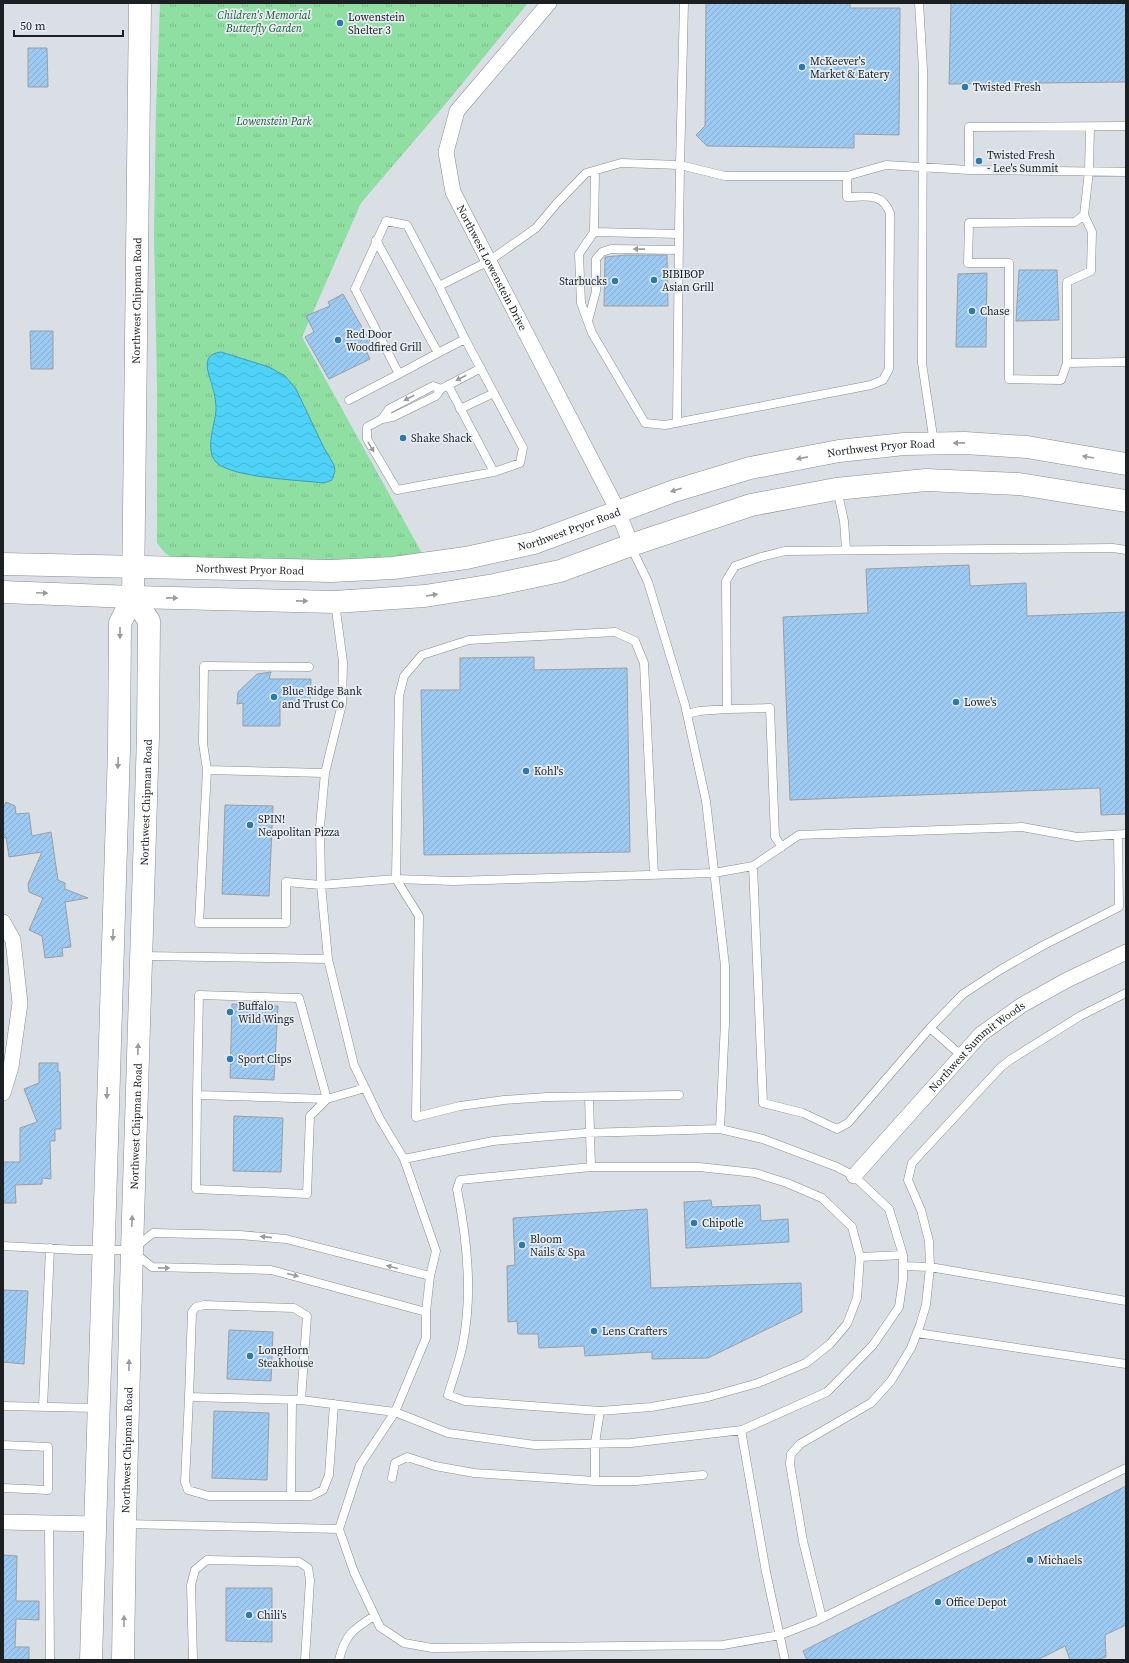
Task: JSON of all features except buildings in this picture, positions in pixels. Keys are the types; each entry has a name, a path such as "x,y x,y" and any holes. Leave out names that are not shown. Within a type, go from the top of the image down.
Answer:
{"main road":[{"name":"Northwest Chipman Road","path":"90,1660 119,750 120,623 133,597 140,3"},
{"name":"Northwest Pryor Road","path":"3,564 133,568 331,571 393,568 466,558 534,543 674,491 750,468 839,451 904,444 965,443 1028,447 1126,464"},
{"path":"3,592 334,602 425,596 494,585 560,570 751,506 836,489 926,480 1019,484 1126,501"},
{"name":"Northwest Chipman Road","path":"123,1660 124,1524 142,956 149,620 133,597"},
{"path":"114,896 127,919 128,932 142,956"},
{"path":"95,1524 110,1539 124,1579"}],"street":[{"name":"Northwest Lowenstein Drive","path":"550,3 457,111 446,152 453,192 618,511 631,545"},
{"path":"3,922 13,940 20,1003 11,1067 3,1093"},
{"name":"Northwest Summit Woods","path":"854,1176 981,1034 1022,1005 1067,980 1126,952"},
{"path":"3,1522 95,1524"}],"lane":[{"path":"677,423 678,250 684,3"},
{"path":"919,3 923,69 922,363 934,444"},
{"path":"969,170 969,128 1126,126"},
{"path":"1084,215 1075,222 968,223 968,263 1008,263 1009,380 1061,380 1067,363 1067,282 1091,271 1092,232 1084,215 1089,171 1090,127"},
{"path":"439,286 489,261 536,228 557,203 586,173 621,163 680,165 725,176 847,176 886,165 969,170 1126,172"},
{"path":"595,171 594,232 579,254 581,302 592,333 645,424 665,425 872,385 883,380 889,369 890,213 886,204 879,197 847,197 847,176"},
{"path":"399,374 355,289 376,240 386,221 407,225 523,448 520,463 494,472 420,487 397,490 367,439 367,427 382,419 389,409 433,386 444,387 481,368"},
{"path":"594,232 679,234"},
{"path":"376,240 438,353"},
{"path":"588,322 596,291 596,259 602,252 611,249 678,250"},
{"path":"349,400 465,339"},
{"path":"1067,363 1126,362"},
{"path":"444,387 460,409 494,472"},
{"path":"460,409 494,393"},
{"path":"836,489 844,521 846,550"},
{"path":"631,545 648,582 687,714 706,801 725,966 725,1022 720,1129"},
{"path":"727,709 726,581 735,566 785,551 1113,548 1126,550"},
{"path":"334,602 343,662 342,704 325,773 320,826 321,885 328,959 354,1065 380,1119 404,1159 436,1251 430,1276 426,1312 426,1338 395,1412 360,1465 339,1529 354,1572 380,1627 404,1643 432,1648 724,1645 780,1635 822,1618 1126,1468"},
{"path":"654,874 644,663 635,641 615,632 469,640 422,655 404,676 398,696 396,879 420,916 416,1117 460,1106 504,1100 547,1097 679,1095"},
{"path":"309,667 204,666 203,743 207,770 199,923 286,923 286,882 321,885 396,879 453,881 714,873 753,866 799,835 1022,827 1077,837 1122,834 1119,906 1042,946 1000,970 963,994 930,1028 848,1123 837,1129 803,1113 763,1103 753,866"},
{"path":"687,714 699,711 770,708 775,837 782,847"},
{"path":"207,770 325,773"},
{"path":"142,956 328,959"},
{"path":"822,1618 803,1541 790,1464 791,1454 800,1444 871,1403 891,1382 911,1348 926,1305 930,1267 929,1241 921,1210 908,1180 912,1163 1001,1067 1080,1016 1126,993"},
{"path":"199,995 299,998 327,1099 310,1116 307,1194 196,1189 199,995"},
{"path":"930,1028 962,1056"},
{"path":"197,1095 327,1099 365,1088"},
{"path":"589,1097 591,1167"},
{"path":"189,1397 301,1400 395,1412 448,1433 535,1445 631,1443 741,1430 827,1392 873,1345 899,1307 903,1255 889,1209 854,1176 837,1167 763,1139 720,1129 590,1133 493,1141 404,1159"},
{"path":"591,1167 699,1167 755,1173 787,1183 822,1198 852,1227 860,1256 857,1298 847,1324 830,1344 806,1363 758,1383 708,1397 652,1407 600,1411 465,1401 448,1395 463,1343 468,1297 467,1249 457,1189 460,1180 591,1167"},
{"path":"3,1246 132,1250 153,1233 240,1235 286,1240 430,1276"},
{"path":"42,1407 50,1248"},
{"path":"132,1250 152,1267 271,1270 426,1312"},
{"path":"860,1256 903,1255"},
{"path":"903,1266 930,1267 1126,1301"},
{"path":"301,1400 307,1316 294,1308 204,1305 196,1307 192,1312 184,1482 188,1490 209,1496 311,1496 323,1490 330,1475 334,1404"},
{"path":"917,1333 1126,1364"},
{"path":"291,1496 292,1400"},
{"path":"3,1406 98,1408"},
{"path":"595,1480 595,1443 600,1411"},
{"path":"741,1430 766,1572 785,1660"},
{"path":"3,1445 48,1446 48,1490 3,1488"},
{"path":"392,1478 395,1463 407,1457 435,1466 474,1473 636,1481 703,1475"},
{"path":"50,1523 50,1660"},
{"path":"124,1524 339,1529"},
{"path":"193,1660 191,1585 195,1570 207,1560 300,1562 308,1568 310,1580 305,1660"},
{"path":"339,1660 343,1642 352,1630 374,1616"}],"green space":[{"name":"Lowenstein Park","path":"160,3 528,3 443,107 361,203 302,337 423,555 371,560 176,560 165,553 157,543 157,386 154,236 156,109"}],"water":[{"path":"221,352 269,367 285,376 296,389 324,448 334,465 335,471 332,480 324,483 268,478 238,472 225,468 217,463 211,452 211,438 216,402 207,366 210,357"}],"place":[{"name":"Lowenstein Shelter 3","path":"340,23"},
{"name":"McKeever's Market & Eatery","path":"802,67"},
{"name":"Twisted Fresh","path":"965,87"},
{"name":"Twisted Fresh - Lee's Summit","path":"979,161"},
{"name":"BIBIBOP Asian Grill","path":"654,280"},
{"name":"Starbucks","path":"615,281"},
{"name":"Chase","path":"972,311"},
{"name":"Red Door Woodfired Grill","path":"338,340"},
{"name":"Shake Shack","path":"403,438"},
{"name":"Blue Ridge Bank and Trust Co","path":"274,697"},
{"name":"Lowe's","path":"956,702"},
{"name":"Kohl's","path":"526,771"},
{"name":"SPIN! Neapolitan Pizza","path":"250,825"},
{"name":"Buffalo Wild Wings","path":"230,1012"},
{"name":"Sport Clips","path":"230,1059"},
{"name":"Chipotle","path":"694,1223"},
{"name":"Bloom Nails & Spa","path":"522,1245"},
{"name":"Lens Crafters","path":"594,1331"},
{"name":"LongHorn Steakhouse","path":"250,1356"},
{"name":"Michaels","path":"1030,1560"},
{"name":"Office Depot","path":"938,1602"},
{"name":"Chili's","path":"249,1615"}],"park label":[{"name":"Children's Memorial Butterfly Garden","path":"264,21"}]}
